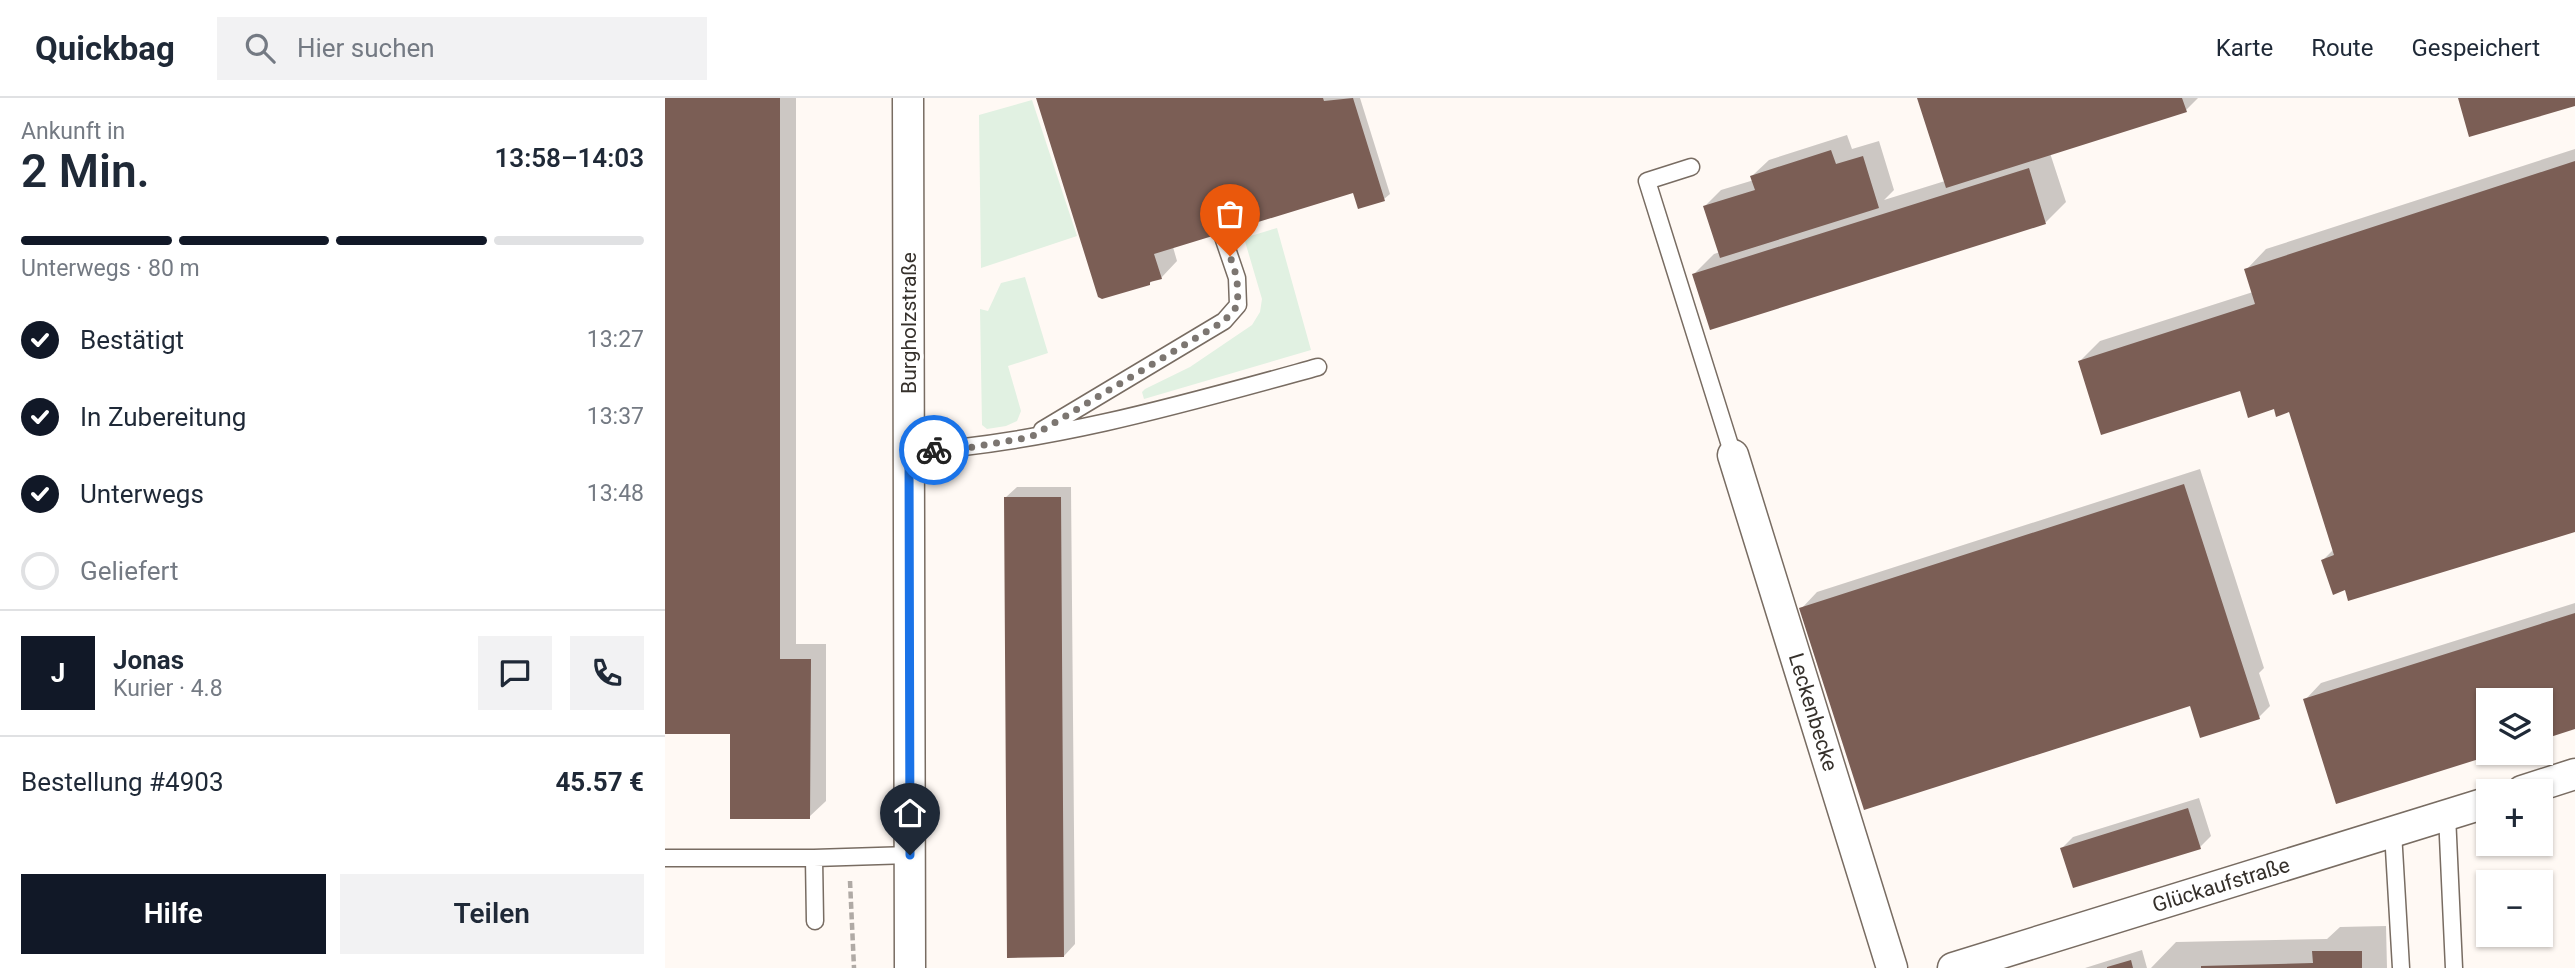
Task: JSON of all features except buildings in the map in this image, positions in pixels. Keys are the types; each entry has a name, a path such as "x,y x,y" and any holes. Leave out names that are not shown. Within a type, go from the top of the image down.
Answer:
{"street":[{"name":"Burgholzstraße","path":"908,98 910,968"},
{"name":"Leckenbecke","path":"1733,455 1892,968"},
{"path":"2553,781 2575,774"},
{"name":"Glückaufstraße","path":"1953,968 2476,806"}],"lane":[{"path":"1691,167 1647,181 1733,455"},
{"path":"1031,437 1224,321 1238,305 1237,278 1222,234"},
{"path":"909,452 967,448 1120,420 1318,367"},
{"path":"2448,815 2454,968"},
{"path":"2393,832 2401,968"},
{"path":"665,858 849,858 910,855"},
{"path":"814,858 814,921"}],"path":[{"path":"849,858 854,968"}],"green space":[{"path":"1032,100 1077,236 981,268 979,115"},
{"path":"1277,228 1311,350 1144,399 1142,392 1145,389 1190,367 1252,325 1260,312 1262,299 1244,238"},
{"path":"1025,277 1048,353 1008,366 1021,411 1017,421 987,429 982,425 980,309 988,311 1001,283"}],"way so far":[{"path":"934,450 967,448 1031,437 1224,321 1238,305 1237,278 1230,256"}],"route":[{"path":"910,855 909,452 934,450"}]}
